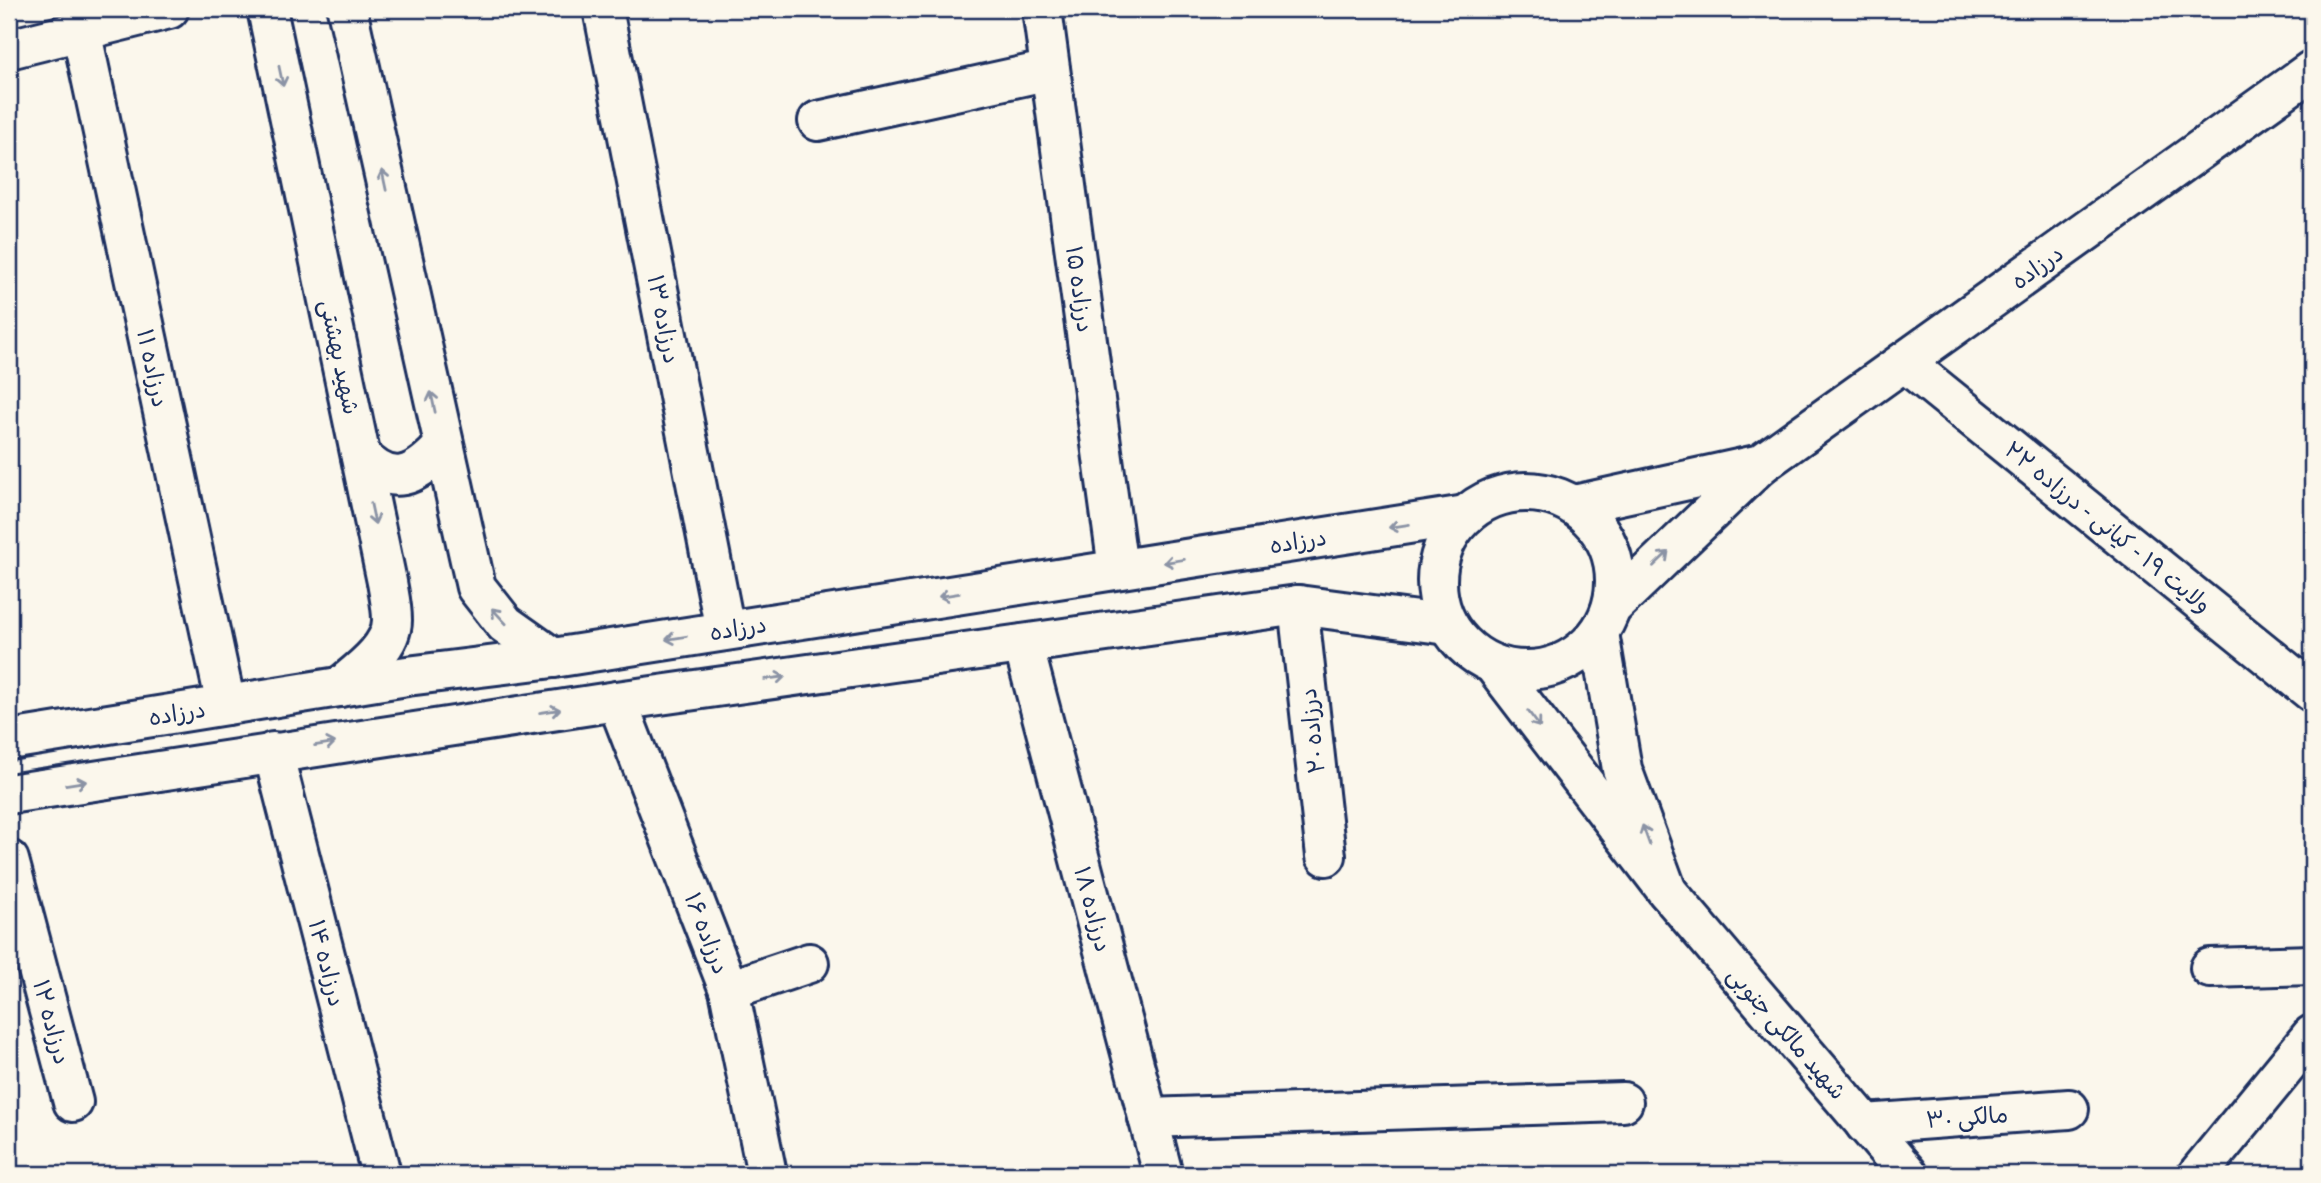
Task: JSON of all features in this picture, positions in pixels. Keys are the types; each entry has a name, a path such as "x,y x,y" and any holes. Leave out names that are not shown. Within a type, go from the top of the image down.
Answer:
{"main road":[{"path":"9,49 169,9"},
{"name":"شهید بهشتی","path":"267,9 392,621 389,637 365,666 340,687"},
{"path":"346,9 476,587 505,624 553,658"},
{"name":"درزاده ۱۳","path":"603,9 725,630"},
{"name":"درزاده ۱۵","path":"1042,9 1118,569"},
{"name":"درزاده ۱۱","path":"81,30 226,705"},
{"path":"818,121 1050,70"},
{"name":"درزاده","path":"1761,464 2308,80"},
{"name":"ولایت ۱۹ - کیانی - درزاده ۲۲","path":"1904,362 2312,692"},
{"path":"360,456 373,468 387,475 402,476 423,467 443,447"},
{"path":"1574,505 1761,464"},
{"path":"1667,891 1622,769 1605,620 1616,578 1611,550 1596,525 1574,505 1548,495 1519,492 1490,499 1466,515 1447,539 1437,567 1438,597 1448,625 1467,649 1493,664 1522,671 1552,667 1578,654 1605,620 1761,464"},
{"name":"درزاده","path":"9,740 1466,515"},
{"path":"9,794 617,701 1298,606 1448,625"},
{"name":"درزاده ۲۰","path":"1298,606 1326,856"},
{"name":"درزاده ۱۸","path":"1023,644 1163,1174"},
{"name":"شهید مالکی جنوبی","path":"1493,664 1667,891 1908,1174"},
{"name":"درزاده ۱۶","path":"617,701 729,990 767,1174"},
{"name":"درزاده ۱۴","path":"273,752 381,1174"},
{"name":"درزاده ۱۲","path":"9,860 73,1102"},
{"path":"729,990 809,963"},
{"path":"2210,968 2312,965"},
{"path":"2198,1174 2312,1035"},
{"path":"1148,1118 1623,1102"},
{"name":"مالکی ۳۰","path":"1866,1124 2068,1109"}]}
